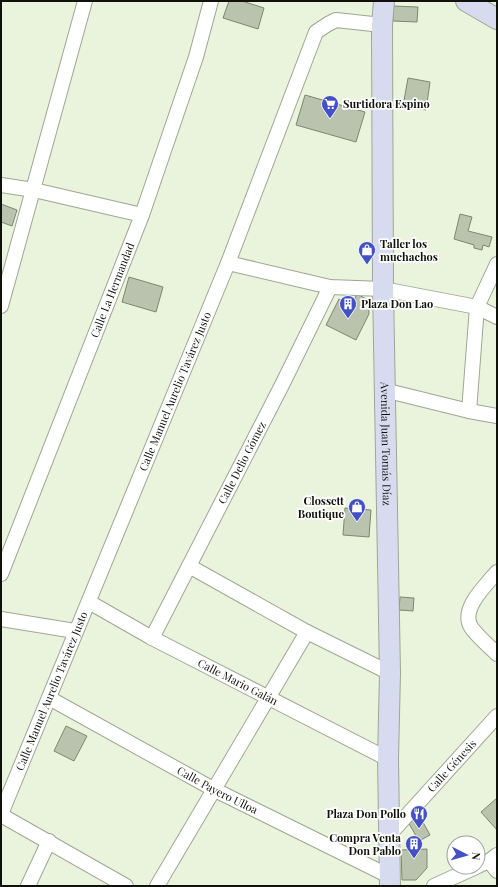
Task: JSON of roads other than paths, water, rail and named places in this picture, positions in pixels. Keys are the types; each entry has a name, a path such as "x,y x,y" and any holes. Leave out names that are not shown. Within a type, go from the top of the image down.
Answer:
{"street":[{"path":"1,306 85,1"},
{"name":"Calle La Hermandad","path":"1,574 142,215 196,58 211,1"},
{"name":"Avenida Juan Tomás Díaz","path":"384,1 382,25 383,289 390,673 388,759 390,881"},
{"path":"466,1 497,18"},
{"name":"Calle Manuel Aurelio Tavárez Justo","path":"1,815 75,631 89,602 228,263 316,32 336,20 382,25"},
{"path":"1,185 34,190 142,215"},
{"path":"228,263 330,287 383,289 477,307 497,317"},
{"path":"470,411 477,307 497,264"},
{"name":"Calle Delio Gómez","path":"152,638 283,383 330,287"},
{"path":"384,390 497,416"},
{"path":"189,566 307,632 390,673"},
{"path":"497,572 470,605 468,617 471,627 497,654"},
{"name":"Calle Mario Galán","path":"89,602 152,638 388,759"},
{"path":"1,619 75,631"},
{"path":"157,886 307,632"},
{"name":"Calle Payero Ulloa","path":"49,698 215,790 390,881"},
{"name":"Calle Génesis","path":"390,834 497,716"},
{"path":"1,815 126,886"},
{"path":"28,886 48,841"},
{"path":"434,886 487,864"}],"place":[{"name":"Surtidora Espino","path":"330,119"},
{"name":"Taller los muchachos","path":"367,265"},
{"name":"Plaza Don Lao","path":"348,319"},
{"name":"Clossett Boutique","path":"357,522"},
{"name":"Plaza Don Pollo","path":"419,829"},
{"name":"Compra Venta Don Pablo","path":"414,859"}]}
